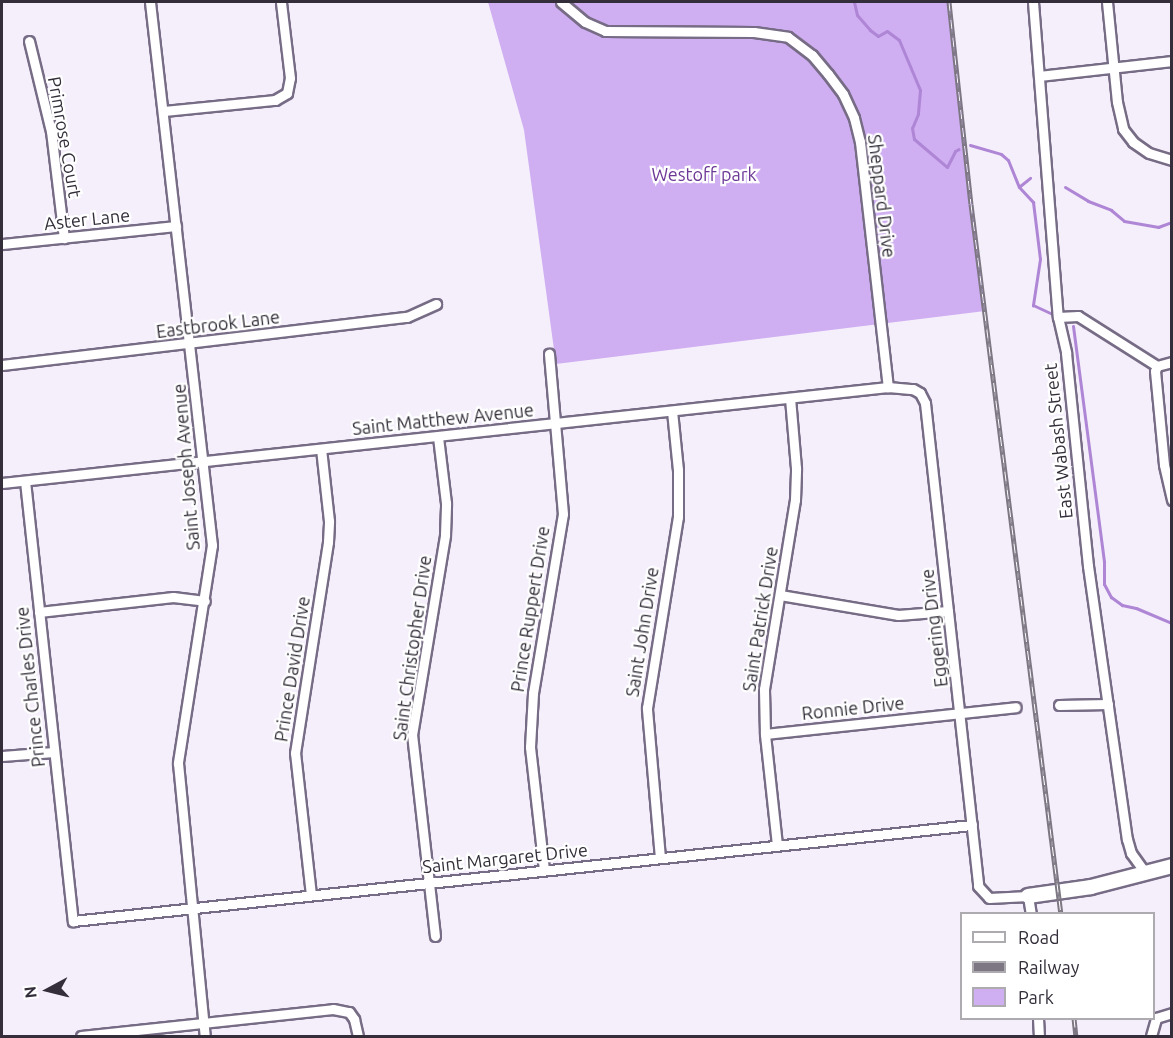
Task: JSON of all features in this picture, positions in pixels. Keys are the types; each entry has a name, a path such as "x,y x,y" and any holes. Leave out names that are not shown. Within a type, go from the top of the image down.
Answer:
{"street":[{"name":"Saint Joseph Avenue","path":"150,2 191,344 212,546 178,763 206,1036"},
{"path":"164,111 275,100 287,93 290,78 281,2"},
{"name":"Sheppard Drive","path":"561,2 585,22 605,30 754,32 788,38 812,55 828,74 850,110 860,142 888,387"},
{"name":"East Wabash Street","path":"1033,2 1058,317 1066,353 1087,554 1127,839 1131,853 1144,871"},
{"path":"1107,2 1113,67 1123,129 1133,142 1149,153 1172,160"},
{"name":"Primrose Court","path":"29,41 51,131 64,238"},
{"path":"1039,76 1172,61"},
{"name":"Aster Lane","path":"2,244 176,226"},
{"name":"Eastbrook Lane","path":"2,365 407,317 436,304"},
{"path":"1058,317 1078,316 1157,366 1172,362"},
{"name":"Prince Ruppert Drive","path":"544,870 530,747 530,718 563,513 549,354"},
{"path":"1157,366 1155,371 1164,465 1172,500"},
{"name":"Saint Matthew Avenue","path":"2,483 888,387"},
{"name":"Eggering Drive","path":"888,387 913,389 920,393 925,403 978,886 982,893 996,899 1028,896"},
{"name":"Saint Patrick Drive","path":"777,845 765,734 764,689 795,500 796,468 790,398"},
{"name":"Saint John Drive","path":"660,858 647,708 678,517 678,470 672,411"},
{"name":"Saint Christopher Drive","path":"435,936 427,883 412,735 446,535 446,503 438,437"},
{"name":"Prince David Drive","path":"311,895 295,753 328,542 329,521 321,449"},
{"name":"Prince Charles Drive","path":"25,481 68,890"},
{"path":"780,595 898,615 948,611"},
{"path":"39,612 173,597 205,601"},
{"path":"1059,705 1108,704"},
{"name":"Ronnie Drive","path":"765,734 1016,707"},
{"path":"2,756 54,752"},
{"name":"Saint Margaret Drive","path":"68,890 73,921 972,825"},
{"path":"1031,912 1028,896 1091,887 1144,871 1172,866"},
{"path":"81,1036 333,1009 349,1012 354,1019 358,1036"},
{"path":"1151,1036 1156,1018 1172,1013"},
{"path":"1038,1020 1039,1036"}],"green space":[{"name":"Westoff park","path":"488,2 950,2 985,311 556,364 524,130"}],"waterway":[{"path":"854,2 857,15 870,30 878,36 887,31 899,40 920,90 918,114 912,128 914,139 947,167 955,151 959,149"},
{"path":"970,145 1001,154 1008,160 1019,187 1033,202 1040,259 1033,305 1057,316"},
{"path":"1020,186 1030,178"},
{"path":"1065,187 1088,201 1111,210 1124,221 1158,227 1172,222"},
{"path":"1073,326 1104,562 1104,584 1111,597 1122,605 1136,608 1172,623"}],"railway":[{"path":"949,2 971,204 1061,912"},
{"path":"1074,1020 1076,1036"}]}
